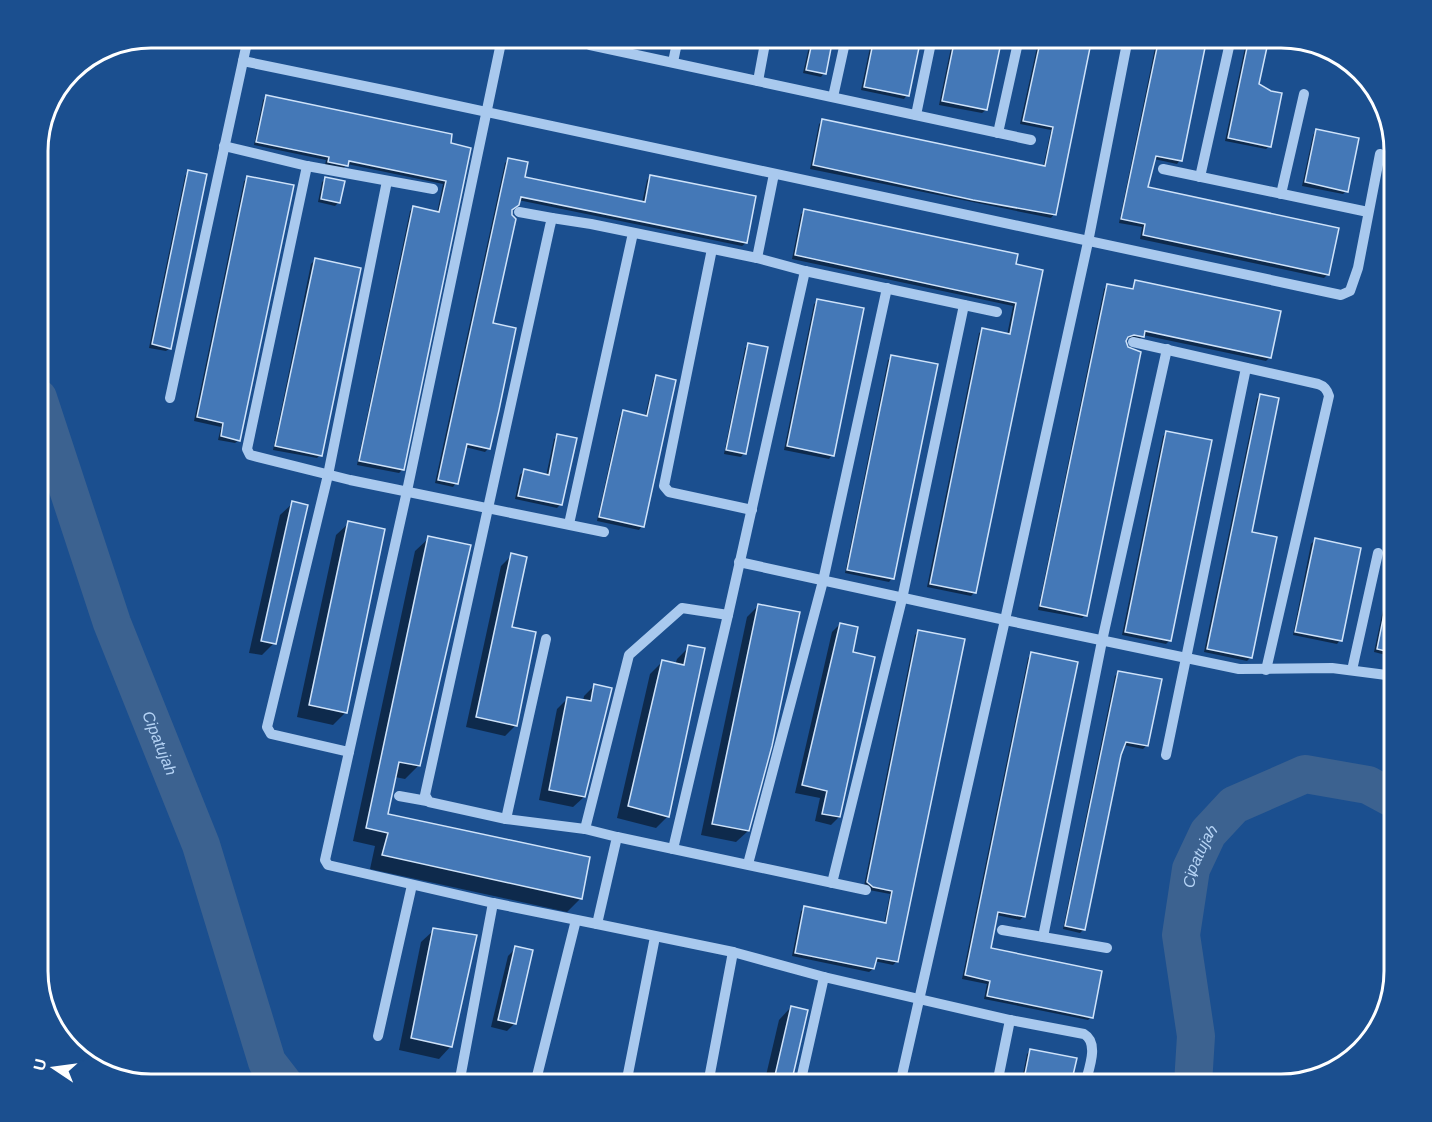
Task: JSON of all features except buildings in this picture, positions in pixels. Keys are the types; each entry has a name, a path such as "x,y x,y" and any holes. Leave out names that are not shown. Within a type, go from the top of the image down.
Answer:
{"street":[{"path":"170,398 246,48"},
{"path":"500,48 407,491 325,862 412,885 732,952 824,977 1010,1020 1080,1033 1088,1036 1092,1048 1087,1074"},
{"path":"605,48 1031,140"},
{"path":"673,62 676,48"},
{"path":"758,81 764,48"},
{"path":"833,97 844,48"},
{"path":"916,115 930,48"},
{"path":"998,133 1017,48"},
{"path":"902,1074 1088,242 1126,48"},
{"path":"1200,177 1229,48"},
{"path":"243,61 1341,296 1350,291 1354,282 1380,154"},
{"path":"1281,194 1304,94"},
{"path":"224,146 307,166 433,189"},
{"path":"307,166 247,449 253,457 328,475 604,532"},
{"path":"1163,169 1368,212"},
{"path":"757,258 774,174"},
{"path":"349,752 271,734 267,728 328,475 387,181"},
{"path":"519,212 591,224 757,258 805,271 997,312"},
{"path":"427,801 425,795 552,218"},
{"path":"569,524 633,233"},
{"path":"712,249 664,486 669,492 752,510"},
{"path":"673,849 805,271"},
{"path":"748,864 823,581 887,288"},
{"path":"832,884 902,599 964,305"},
{"path":"1133,342 1318,384 1327,389 1329,396 1266,670"},
{"path":"1043,937 1102,641 1167,350"},
{"path":"1166,754 1246,368"},
{"path":"1352,670 1378,553"},
{"path":"739,562 1186,660 1239,669 1332,668 1384,674"},
{"path":"585,829 627,659 632,651 682,608 728,615"},
{"path":"506,819 546,639"},
{"path":"399,796 506,819 585,829 866,890"},
{"path":"597,924 617,837"},
{"path":"378,1036 412,885"},
{"path":"461,1074 493,903"},
{"path":"538,1074 576,920"},
{"path":"1002,930 1107,948"},
{"path":"628,1074 655,937"},
{"path":"710,1074 732,952"},
{"path":"802,1074 824,977"},
{"path":"999,1074 1010,1020"}],"waterway":[{"name":"Cipatujah","path":"48,428 112,623 201,845 267,1062 276,1074"},
{"name":"Cipatujah","path":"1194,1074 1196,1036 1181,935 1191,869 1208,833 1234,805 1305,774 1368,785 1384,794"}]}
